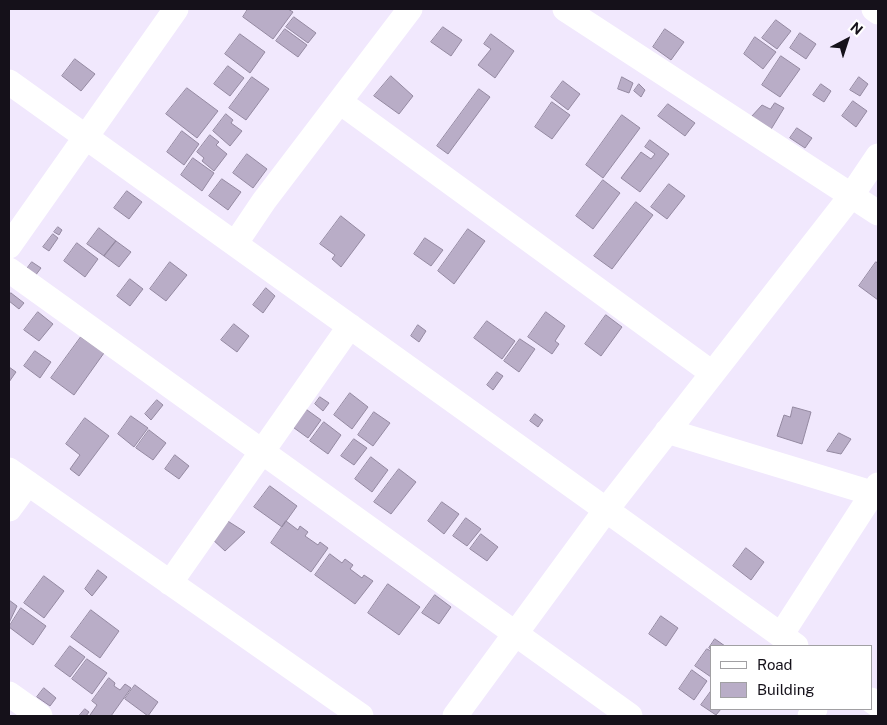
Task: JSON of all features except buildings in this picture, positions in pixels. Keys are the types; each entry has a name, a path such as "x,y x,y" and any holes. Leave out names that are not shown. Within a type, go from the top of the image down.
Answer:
{"street":[{"path":"9,246 176,9"},
{"path":"235,244 264,201 410,9"},
{"path":"565,9 878,213"},
{"path":"874,9 878,12"},
{"path":"9,82 788,641 876,491 668,431"},
{"path":"340,102 712,373"},
{"path":"455,716 606,510 851,196 878,156"},
{"path":"9,270 516,632 630,716"},
{"path":"170,583 350,326"},
{"path":"9,510 18,476 361,716"},
{"path":"9,694 40,716"}]}
